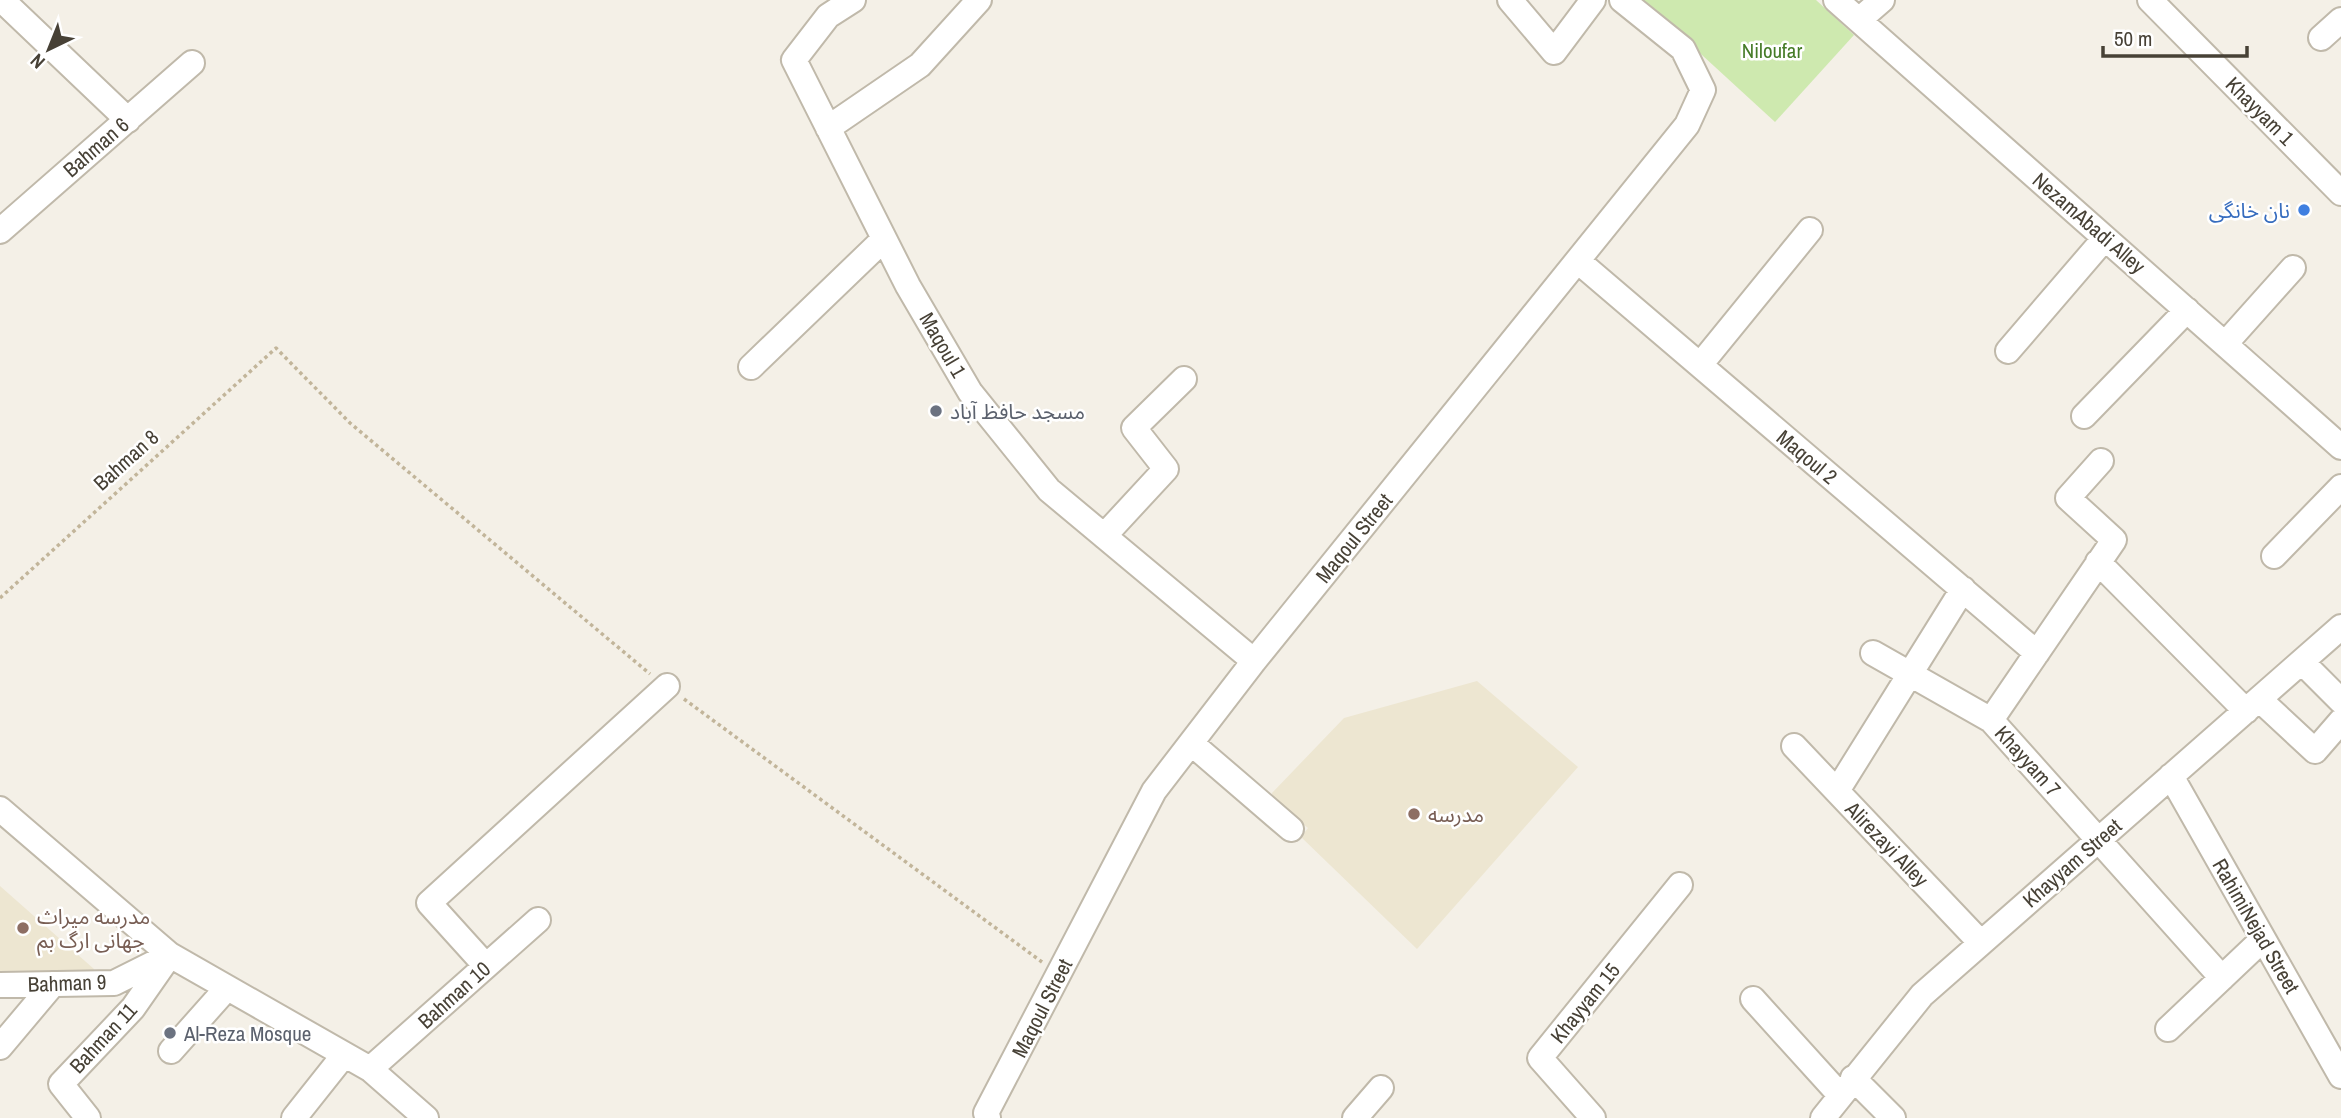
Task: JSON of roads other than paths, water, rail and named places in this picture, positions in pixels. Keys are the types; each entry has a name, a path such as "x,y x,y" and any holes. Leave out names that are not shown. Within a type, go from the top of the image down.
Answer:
{"street":[{"path":"2,0 128,120"},
{"name":"Maqoul 1","path":"853,0 828,16 793,60 884,239 970,392 1049,490 1255,661"},
{"path":"828,128 919,65 979,0"},
{"path":"1510,0 1554,52 1593,0"},
{"name":"Maqoul Street","path":"988,1118 986,1113 1154,791 1255,661 1687,125 1703,90 1684,49 1622,0"},
{"name":"NezamAbadi Alley","path":"1836,0 2341,447"},
{"path":"1859,20 1882,0"},
{"name":"Khayyam 1","path":"2150,0 2341,193"},
{"path":"2321,38 2341,20"},
{"name":"Bahman 6","path":"0,231 192,63"},
{"path":"1700,365 1810,230"},
{"path":"2008,351 2105,238"},
{"path":"751,367 884,239"},
{"name":"Maqoul 2","path":"1578,261 2037,653"},
{"path":"2225,344 2293,268"},
{"path":"2084,416 2187,310"},
{"path":"1104,536 1166,469 1135,428 1184,379"},
{"path":"1991,720 2114,540 2068,498 2101,461"},
{"path":"2274,556 2341,487"},
{"path":"2098,562 2253,705 2315,751 2341,722"},
{"path":"1837,792 1963,589"},
{"name":"Khayyam Street","path":"1823,1118 1846,1086 1922,995 2341,627"},
{"name":"Khayyam 7","path":"1873,653 1991,720 2222,978"},
{"path":"2302,662 2341,701"},
{"path":"486,966 429,903 667,686"},
{"path":"1191,743 1291,830"},
{"name":"Alirezayi Alley","path":"1794,746 1981,943"},
{"name":"RahimiNejad Street","path":"2171,776 2341,1076"},
{"path":"0,809 170,955 370,1069 426,1118"},
{"name":"Khayyam 15","path":"1593,1118 1540,1058 1680,885"},
{"name":"Bahman 10","path":"370,1069 538,920"},
{"path":"2168,1029 2263,939"},
{"name":"Bahman 9","path":"0,985 114,983 170,955"},
{"name":"Bahman 11","path":"88,1118 61,1084 133,1008 170,955"},
{"path":"0,1047 53,984"},
{"path":"172,1051 228,988"},
{"path":"1753,999 1846,1086 1893,1118"},
{"path":"294,1118 344,1055"},
{"path":"1355,1118 1381,1088"}],"place":[{"name":"نان خانگی","path":"2304,210"},
{"name":"مسجد حافظ آباد","path":"936,411"},
{"name":"مدرسه","path":"1414,814"},
{"name":"مدرسه میراث جهانی ارگ بم","path":"23,928"},
{"name":"Al-Reza Mosque","path":"170,1033"}],"park label":[{"name":"Niloufar","path":"1772,50"}]}
